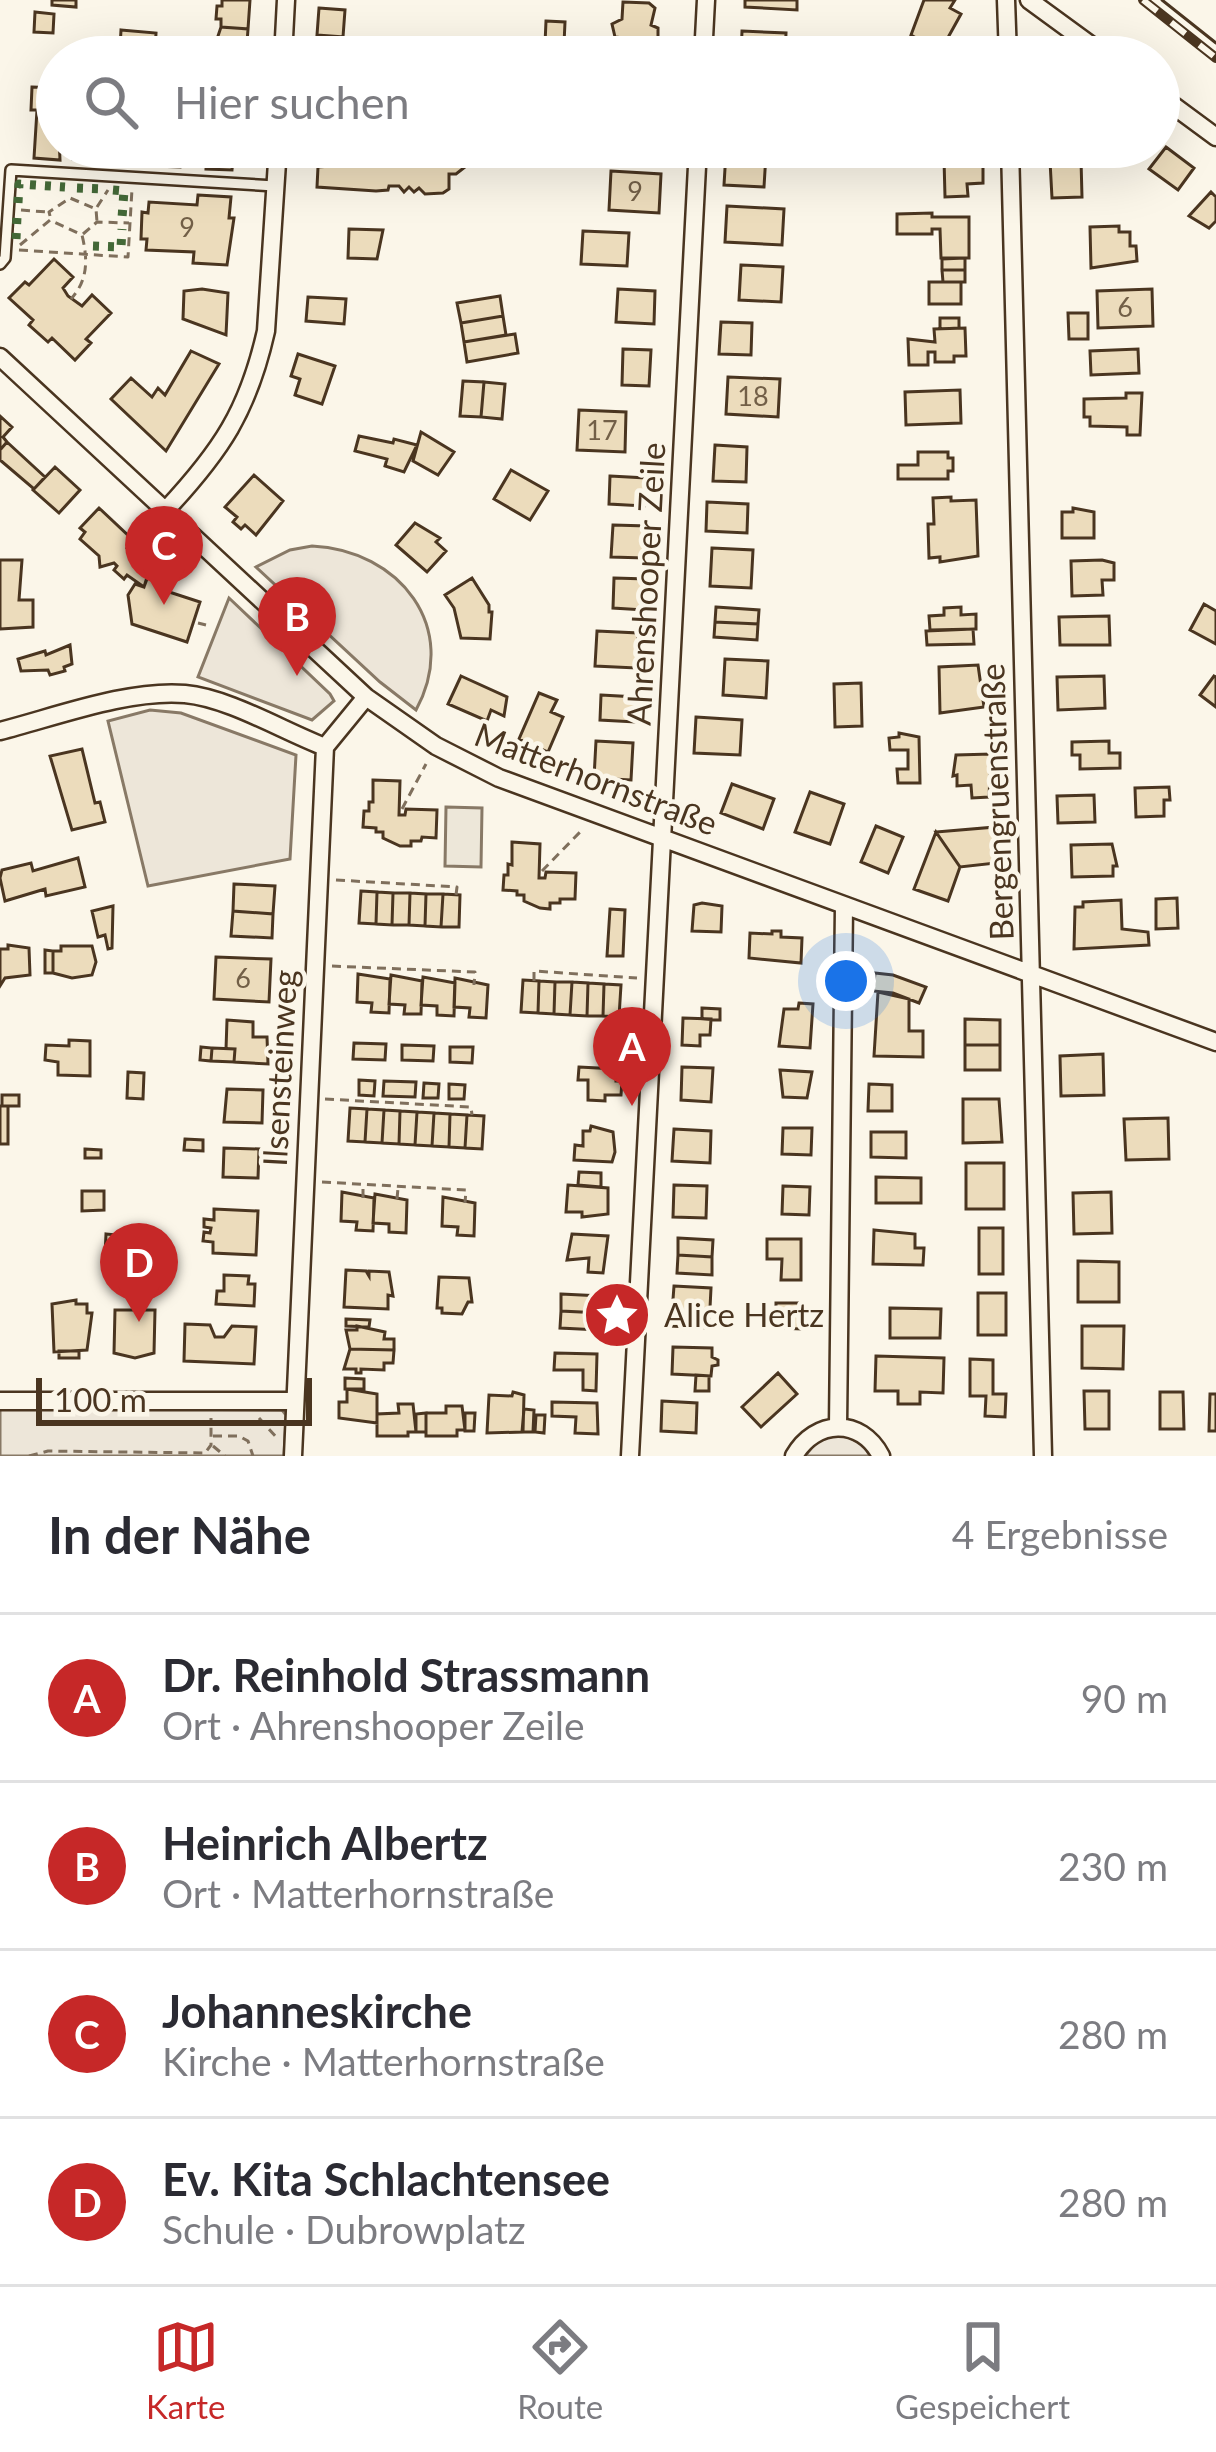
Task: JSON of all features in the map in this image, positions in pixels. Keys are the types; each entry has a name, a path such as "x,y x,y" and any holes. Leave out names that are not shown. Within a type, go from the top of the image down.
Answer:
{"street":[{"path":"285,36 286,0"},
{"path":"704,36 706,0"},
{"path":"1006,0 1007,36"},
{"path":"1028,0 1078,36"},
{"path":"1180,110 1216,136"},
{"path":"166,510 214,458 250,391 266,331 277,168"},
{"name":"Ahrenshooper Zeile","path":"630,1456 697,168"},
{"name":"Bergengruenstraße","path":"1011,168 1043,1456"},
{"name":"Matterhornstraße","path":"0,357 365,697 478,770 1216,1042"},
{"path":"0,730 139,697 184,694 211,699 325,747 365,697"},
{"name":"Ilsensteinweg","path":"293,1456 325,747"},
{"path":"838,1426 844,906"},
{"path":"0,1401 294,1401"},
{"path":"794,1456 811,1434 838,1426 865,1435 881,1456"}],"lane":[{"path":"0,264 5,258 11,170 276,186"}],"path":[{"path":"192,181 193,168"},
{"path":"97,222 96,209 112,176"},
{"path":"50,220 14,250 128,257 133,177"},
{"path":"8,209 49,212 70,199 96,209"},
{"path":"49,212 50,220"},
{"path":"50,220 82,235"},
{"path":"82,235 97,222 130,224"},
{"path":"71,298 83,285 86,254 82,235"},
{"path":"145,566 169,542"},
{"path":"198,623 206,625"},
{"path":"402,809 427,763"},
{"path":"542,871 583,828"},
{"path":"334,880 457,887 456,895"},
{"path":"372,882 373,892"},
{"path":"389,883 389,892"},
{"path":"405,884 405,893"},
{"path":"422,885 422,893"},
{"path":"439,886 439,894"},
{"path":"330,966 475,972 474,985"},
{"path":"376,968 376,979"},
{"path":"410,981 411,969"},
{"path":"441,983 442,970"},
{"path":"533,981 535,971 639,978"},
{"path":"550,982 551,972"},
{"path":"567,973 567,982"},
{"path":"584,974 584,983"},
{"path":"599,975 600,984"},
{"path":"616,976 616,985"},
{"path":"324,1099 471,1107 472,1115"},
{"path":"356,1108 357,1101"},
{"path":"373,1102 373,1109"},
{"path":"389,1103 389,1110"},
{"path":"404,1111 405,1103"},
{"path":"421,1112 422,1104"},
{"path":"438,1113 439,1105"},
{"path":"455,1106 455,1114"},
{"path":"320,1182 466,1190 465,1203"},
{"path":"363,1198 364,1184"},
{"path":"397,1199 398,1186"},
{"path":"28,1456 48,1451 205,1453 211,1445 211,1417"},
{"path":"211,1436 239,1436 248,1442 253,1456"},
{"path":"211,1445 225,1456"}],"shaded area":[{"path":"312,546 371,562 414,598 426,623 431,650 428,679 416,710 256,567 290,550"},
{"path":"229,598 330,694 334,701 312,720 198,677"},
{"path":"150,710 181,713 296,755 290,859 148,886 108,721"},
{"path":"446,807 482,808 481,867 445,866"},
{"path":"0,1408 282,1410 286,1415 284,1456 0,1456"},
{"path":"841,1434 863,1444 870,1456 805,1456 818,1440"}],"building":[{"path":"52,0 76,0 76,7 52,5"},
{"path":"222,0 250,0 248,29 221,27 221,19 216,19"},
{"path":"745,0 797,0 797,10 745,7"},
{"path":"924,0 955,0 950,8 961,14 949,36 911,35"},
{"path":"623,2 649,3 655,8 651,25 658,28 658,36 615,36 612,24 622,19"},
{"path":"319,8 345,10 343,36 317,35"},
{"path":"35,12 54,14 53,33 34,32"},
{"path":"546,21 565,22 564,36 545,36"},
{"path":"221,27 248,29 248,36 218,36"},
{"path":"121,30 156,33 156,36 121,36"},
{"path":"742,31 786,33 786,36 742,36"},
{"path":"32,87 36,87 36,110 31,110"},
{"path":"1180,158 1194,168 1178,190 1149,169 1180,168"},
{"path":"318,168 464,168 449,174 449,189 443,193 425,194 409,187 404,192 399,186 376,191 317,187"},
{"path":"725,168 765,168 764,187 724,185"},
{"path":"944,168 983,168 983,183 967,184 968,196 945,197"},
{"path":"1050,168 1081,168 1082,197 1052,198"},
{"path":"611,171 661,174 659,213 609,210"},
{"path":"1211,192 1216,197 1216,221 1209,228 1189,216"},
{"path":"198,195 231,197 229,218 234,218 227,265 193,263 194,252 146,250 147,239 141,239 142,212 148,213 149,202 197,205"},
{"path":"727,206 784,209 782,245 725,242"},
{"path":"932,213 932,217 969,217 969,258 941,258 940,229 932,229 932,234 897,234 897,214"},
{"path":"1119,226 1119,232 1130,232 1137,261 1091,268 1090,227"},
{"path":"349,229 383,230 377,259 348,258"},
{"path":"583,231 629,233 627,266 581,264"},
{"path":"965,258 965,270 942,270 942,259"},
{"path":"54,259 73,277 63,288 68,296 82,306 92,295 111,313 86,339 91,343 75,360 29,325 33,320 9,298"},
{"path":"741,265 783,267 781,302 739,300"},
{"path":"942,270 965,270 965,282 943,282"},
{"path":"929,282 961,282 961,304 929,304"},
{"path":"618,289 655,291 654,324 616,322"},
{"path":"1152,289 1153,326 1098,328 1097,291"},
{"path":"184,291 228,293 226,335 183,319"},
{"path":"500,296 503,316 461,323 457,303"},
{"path":"308,297 346,299 344,324 306,321"},
{"path":"1068,313 1088,313 1088,339 1069,339"},
{"path":"503,316 506,335 464,342 461,323"},
{"path":"940,318 959,318 959,328 940,329"},
{"path":"721,322 752,323 751,355 719,354"},
{"path":"965,328 966,356 954,356 954,362 935,362 935,352 928,352 928,365 909,365 908,339 935,342 934,329"},
{"path":"515,334 518,353 467,362 464,342"},
{"path":"623,349 651,350 649,386 622,385"},
{"path":"1138,349 1139,373 1091,375 1090,351"},
{"path":"191,351 219,364 166,451 111,399 131,378 152,397 158,388 165,395"},
{"path":"298,354 335,366 322,404 295,395 300,379 291,376"},
{"path":"728,377 780,379 778,417 726,414"},
{"path":"463,381 484,382 481,417 460,416"},
{"path":"484,382 505,384 502,419 481,417"},
{"path":"960,390 961,423 906,425 905,392"},
{"path":"1126,393 1142,393 1140,435 1127,435 1127,427 1090,426 1090,417 1084,417 1084,399 1126,398"},
{"path":"579,410 626,412 625,452 577,450"},
{"path":"0,416 12,427 0,450"},
{"path":"421,432 454,452 438,475 413,461"},
{"path":"359,436 417,445 404,472 385,466 387,459 355,451"},
{"path":"7,442 45,477 34,489 0,460 0,450"},
{"path":"715,445 747,447 746,482 713,481"},
{"path":"918,452 948,452 953,471 948,471 948,479 898,479 898,465 918,465"},
{"path":"55,467 80,490 59,513 33,490"},
{"path":"511,470 548,491 530,520 494,499"},
{"path":"254,475 283,501 256,535 233,522 237,517 225,507"},
{"path":"610,476 646,478 644,506 609,504"},
{"path":"951,497 951,501 976,500 978,556 940,562 940,557 929,558 928,524 934,524 933,498"},
{"path":"707,502 748,504 747,533 706,531"},
{"path":"99,508 133,540 127,548 150,571 144,587 127,575 124,579 114,570 114,563 100,567 99,556 80,539 85,532 80,528"},
{"path":"1073,508 1094,512 1094,538 1062,538 1062,512 1073,512"},
{"path":"415,523 440,538 436,542 446,551 427,572 396,545"},
{"path":"613,525 647,526 645,558 611,557"},
{"path":"712,548 753,550 751,588 710,586"},
{"path":"0,560 22,560 19,600 33,600 33,627 0,629"},
{"path":"1071,561 1114,563 1114,580 1102,580 1103,595 1072,596"},
{"path":"149,571 165,576 160,589 200,602 187,642 132,624 128,595 135,584 144,587"},
{"path":"472,578 492,612 490,639 461,638 454,608 445,595"},
{"path":"614,578 646,579 644,610 613,608"},
{"path":"1204,604 1216,611 1216,644 1190,630"},
{"path":"716,607 759,610 758,624 715,622"},
{"path":"961,607 961,615 976,614 976,629 930,630 929,616 944,615 944,608"},
{"path":"1109,616 1110,645 1060,645 1059,617"},
{"path":"715,622 758,624 757,640 714,637"},
{"path":"973,629 974,644 927,645 926,631"},
{"path":"597,631 638,633 636,668 595,666"},
{"path":"70,645 72,664 65,671 50,675 48,670 21,671 18,659"},
{"path":"725,659 768,661 766,698 723,695"},
{"path":"978,665 984,707 940,713 939,667"},
{"path":"461,676 507,697 504,716 491,710 487,721 448,704"},
{"path":"1104,676 1105,708 1058,710 1057,677"},
{"path":"1216,677 1216,707 1200,695"},
{"path":"861,683 862,726 835,727 834,684"},
{"path":"539,693 557,700 551,712 563,717 548,752 519,739"},
{"path":"601,695 636,697 635,722 600,720"},
{"path":"696,717 742,720 740,755 694,753"},
{"path":"899,733 919,737 920,783 898,783 897,769 908,769 908,750 890,750 889,738"},
{"path":"596,741 633,743 631,780 594,778"},
{"path":"1109,741 1109,753 1120,753 1120,768 1080,769 1080,755 1072,755 1072,742"},
{"path":"82,749 95,803 100,802 105,822 72,830 50,756"},
{"path":"991,754 989,797 972,798 971,785 957,786 957,775 953,776 956,755"},
{"path":"373,780 400,781 399,815 405,815 406,809 437,810 436,838 422,837 411,841 411,846 400,846 383,838 376,828 363,827 364,811 373,802"},
{"path":"732,784 774,799 763,829 721,813"},
{"path":"1169,787 1164,816 1136,817 1135,788"},
{"path":"810,792 844,804 830,844 795,832"},
{"path":"1094,795 1095,822 1058,823 1057,796"},
{"path":"876,826 903,837 888,873 861,862"},
{"path":"996,827 996,863 960,867 936,832"},
{"path":"936,832 960,867 948,901 914,889"},
{"path":"512,842 540,844 539,878 545,878 546,872 576,873 575,899 560,899 560,903 550,903 550,909 540,908 524,901 517,891 503,890 504,875 508,875 508,864 512,865"},
{"path":"1112,844 1117,866 1113,866 1113,876 1072,877 1071,845"},
{"path":"78,858 85,887 46,896 45,889 5,901 2,870 31,863 33,871"},
{"path":"234,884 275,886 273,914 233,911"},
{"path":"361,891 377,892 376,924 359,923"},
{"path":"377,892 393,893 392,925 376,924"},
{"path":"393,893 410,893 409,925 392,925"},
{"path":"410,893 426,894 425,926 409,925"},
{"path":"426,894 443,894 441,927 425,926"},
{"path":"443,894 460,895 459,927 441,927"},
{"path":"1177,898 1178,928 1156,929 1156,899"},
{"path":"1121,900 1122,929 1148,932 1149,945 1074,949 1075,907 1083,907 1083,902"},
{"path":"694,905 722,906 721,932 692,931"},
{"path":"113,906 112,948 108,949 105,935 98,937 92,911"},
{"path":"610,909 625,910 623,956 607,956"},
{"path":"233,911 273,914 272,938 231,936"},
{"path":"781,931 781,937 802,938 801,963 749,958 750,933"},
{"path":"8,945 29,948 30,975 5,978 0,986 0,949"},
{"path":"61,946 92,946 96,962 92,975 72,978 53,973 53,951 61,951"},
{"path":"45,950 53,951 53,973 45,973"},
{"path":"216,957 271,959 269,1002 214,999"},
{"path":"875,973 926,987 919,1003 873,991"},
{"path":"358,974 390,979 389,1013 371,1012 372,1003 357,1002"},
{"path":"391,975 422,981 421,1014 404,1014 405,1005 389,1004"},
{"path":"423,977 455,983 454,1016 437,1015 437,1006 421,1005"},
{"path":"455,978 488,985 486,1018 469,1017 470,1008 454,1007"},
{"path":"523,980 539,981 538,1013 521,1012"},
{"path":"539,981 555,982 554,1014 538,1013"},
{"path":"555,982 572,982 570,1015 554,1014"},
{"path":"572,982 588,983 587,1016 570,1015"},
{"path":"588,983 604,984 603,1016 587,1016"},
{"path":"604,984 621,985 619,1017 603,1016"},
{"path":"878,992 909,999 909,1031 923,1031 923,1057 874,1056"},
{"path":"799,1003 813,1004 810,1048 779,1046 784,1009 798,1009"},
{"path":"702,1008 720,1009 720,1020 702,1019"},
{"path":"683,1018 711,1019 710,1035 700,1035 700,1046 682,1045"},
{"path":"965,1019 1000,1020 1000,1045 965,1045"},
{"path":"227,1020 253,1022 253,1037 267,1037 268,1064 234,1062 235,1049 226,1049"},
{"path":"69,1040 90,1041 90,1076 58,1075 58,1062 45,1060 46,1045 69,1046"},
{"path":"354,1043 386,1044 385,1060 353,1059"},
{"path":"402,1045 434,1046 433,1061 402,1060"},
{"path":"965,1045 1000,1045 1000,1070 965,1070"},
{"path":"201,1047 212,1048 211,1061 200,1060"},
{"path":"450,1047 473,1047 472,1063 450,1062"},
{"path":"212,1048 235,1049 234,1062 211,1061"},
{"path":"1103,1054 1104,1095 1061,1096 1060,1056"},
{"path":"579,1067 616,1069 616,1081 622,1081 621,1095 588,1100 588,1080 578,1080"},
{"path":"682,1067 713,1068 711,1102 681,1100"},
{"path":"780,1070 812,1072 807,1098 783,1097"},
{"path":"128,1072 144,1073 143,1099 127,1098"},
{"path":"359,1080 375,1081 374,1096 359,1095"},
{"path":"384,1081 416,1082 415,1097 383,1096"},
{"path":"424,1083 439,1084 438,1098 423,1098"},
{"path":"449,1084 465,1085 464,1099 449,1099"},
{"path":"869,1084 892,1085 892,1111 868,1111"},
{"path":"227,1089 263,1090 262,1123 224,1122"},
{"path":"2,1095 19,1095 19,1106 2,1106"},
{"path":"963,1099 999,1099 1002,1142 963,1143"},
{"path":"0,1106 8,1106 8,1144 0,1144"},
{"path":"350,1108 367,1109 365,1142 348,1141"},
{"path":"367,1109 384,1110 382,1143 365,1142"},
{"path":"384,1110 400,1111 399,1144 382,1143"},
{"path":"400,1111 417,1112 415,1145 399,1144"},
{"path":"417,1112 434,1113 432,1146 415,1145"},
{"path":"434,1113 450,1114 449,1147 432,1146"},
{"path":"450,1114 467,1115 465,1148 449,1147"},
{"path":"467,1115 484,1116 482,1149 465,1148"},
{"path":"1168,1118 1169,1159 1126,1160 1124,1119"},
{"path":"591,1126 613,1132 612,1162 574,1160 575,1145 583,1146 583,1131 590,1131"},
{"path":"783,1128 812,1128 811,1155 782,1154"},
{"path":"674,1129 711,1131 710,1163 672,1161"},
{"path":"871,1132 906,1132 906,1158 871,1157"},
{"path":"185,1139 203,1140 203,1151 184,1150"},
{"path":"224,1148 259,1149 258,1178 223,1177"},
{"path":"85,1149 101,1150 101,1158 85,1158"},
{"path":"966,1163 1004,1163 1004,1209 966,1209"},
{"path":"579,1172 601,1173 601,1187 578,1185"},
{"path":"876,1177 921,1178 921,1203 876,1203"},
{"path":"568,1185 608,1188 608,1214 582,1217 582,1212 566,1212"},
{"path":"674,1185 707,1186 706,1218 673,1217"},
{"path":"783,1186 810,1187 809,1215 782,1214"},
{"path":"82,1191 104,1191 104,1210 82,1211"},
{"path":"342,1192 374,1198 373,1231 356,1230 357,1222 341,1221"},
{"path":"1111,1192 1112,1233 1074,1234 1073,1193"},
{"path":"375,1194 407,1200 406,1233 389,1232 389,1224 373,1223"},
{"path":"443,1197 475,1203 474,1236 457,1235 458,1227 442,1226"},
{"path":"214,1209 258,1211 256,1255 213,1253 213,1242 203,1241 204,1232 210,1233 211,1228 204,1227 204,1219 214,1220"},
{"path":"979,1228 1003,1228 1003,1274 979,1274"},
{"path":"874,1230 915,1234 915,1248 924,1248 923,1265 873,1264"},
{"path":"106,1234 117,1235 116,1255 105,1255"},
{"path":"572,1234 608,1236 603,1273 588,1272 589,1258 567,1260"},
{"path":"678,1238 713,1240 712,1257 678,1255"},
{"path":"767,1239 801,1239 801,1280 781,1280 782,1259 767,1259"},
{"path":"678,1255 712,1257 712,1275 677,1273"},
{"path":"1078,1261 1119,1262 1119,1302 1078,1302"},
{"path":"346,1270 366,1271 369,1276 369,1271 389,1272 393,1296 388,1295 388,1309 344,1307"},
{"path":"224,1275 249,1276 248,1284 255,1284 254,1306 216,1304 217,1291 224,1291"},
{"path":"439,1277 469,1278 472,1302 462,1314 442,1313 437,1308"},
{"path":"674,1286 711,1288 709,1328 671,1326"},
{"path":"978,1293 1006,1293 1006,1335 978,1335"},
{"path":"561,1294 601,1296 600,1313 561,1311"},
{"path":"76,1300 76,1304 87,1304 87,1313 92,1313 87,1350 54,1352 52,1304"},
{"path":"776,1303 802,1303 802,1329 776,1328"},
{"path":"890,1308 941,1309 940,1338 890,1338"},
{"path":"115,1310 155,1310 154,1353 135,1358 114,1353"},
{"path":"561,1311 600,1313 599,1330 560,1328"},
{"path":"346,1319 370,1320 369,1327 346,1326"},
{"path":"185,1324 210,1325 215,1337 224,1337 232,1326 256,1327 254,1364 184,1361"},
{"path":"357,1326 385,1332 384,1339 394,1339 394,1350 350,1349 346,1330 357,1330"},
{"path":"1082,1326 1124,1326 1123,1369 1082,1368"},
{"path":"673,1347 712,1348 718,1365 712,1366 711,1376 672,1374"},
{"path":"350,1349 394,1350 393,1363 384,1363 384,1370 356,1373 356,1369 344,1369"},
{"path":"59,1351 79,1351 79,1358 59,1358"},
{"path":"555,1353 597,1354 596,1391 583,1390 583,1370 554,1370"},
{"path":"876,1356 944,1358 943,1393 920,1392 920,1404 898,1404 898,1391 875,1391"},
{"path":"970,1359 993,1360 993,1394 1006,1394 1005,1417 985,1416 986,1396 970,1396"},
{"path":"778,1373 797,1394 761,1427 742,1407"},
{"path":"696,1375 709,1376 709,1391 695,1391"},
{"path":"345,1378 364,1379 364,1389 345,1389"},
{"path":"347,1389 377,1394 377,1423 339,1418 339,1402 347,1402"},
{"path":"1084,1391 1109,1391 1109,1429 1085,1429"},
{"path":"513,1392 524,1395 523,1432 487,1433 489,1395 512,1396"},
{"path":"1160,1392 1183,1392 1184,1429 1160,1429"},
{"path":"1210,1394 1216,1394 1216,1431 1209,1431"},
{"path":"662,1401 697,1403 696,1433 661,1431"},
{"path":"552,1402 597,1403 598,1434 575,1433 576,1417 552,1416"},
{"path":"398,1404 413,1404 416,1432 377,1436 377,1414 399,1413"},
{"path":"446,1406 462,1406 465,1430 457,1430 457,1436 426,1436 426,1413 446,1413"},
{"path":"524,1409 534,1410 533,1432 522,1432"},
{"path":"426,1413 426,1432 416,1432 416,1414"},
{"path":"465,1413 475,1413 474,1431 465,1431"},
{"path":"536,1415 545,1415 544,1433 535,1432"}],"tram line":[{"path":"1162,0 1216,43"}],"railway":[{"path":"1143,0 1216,58"}],"hedge":[{"path":"18,203 19,184 65,187"},
{"path":"77,188 102,189"},
{"path":"113,190 124,191 122,218"},
{"path":"16,239 17,217"},
{"path":"93,246 121,247 122,229"}],"place":[{"name":"Johanneskirche","path":"164,605"},
{"name":"Heinrich Albertz","path":"297,676"},
{"name":"Dr. Reinhold Strassmann","path":"632,1106"},
{"name":"Alice Hertz","path":"617,1315"},
{"name":"Ev. Kita Schlachtensee","path":"139,1322"}]}
